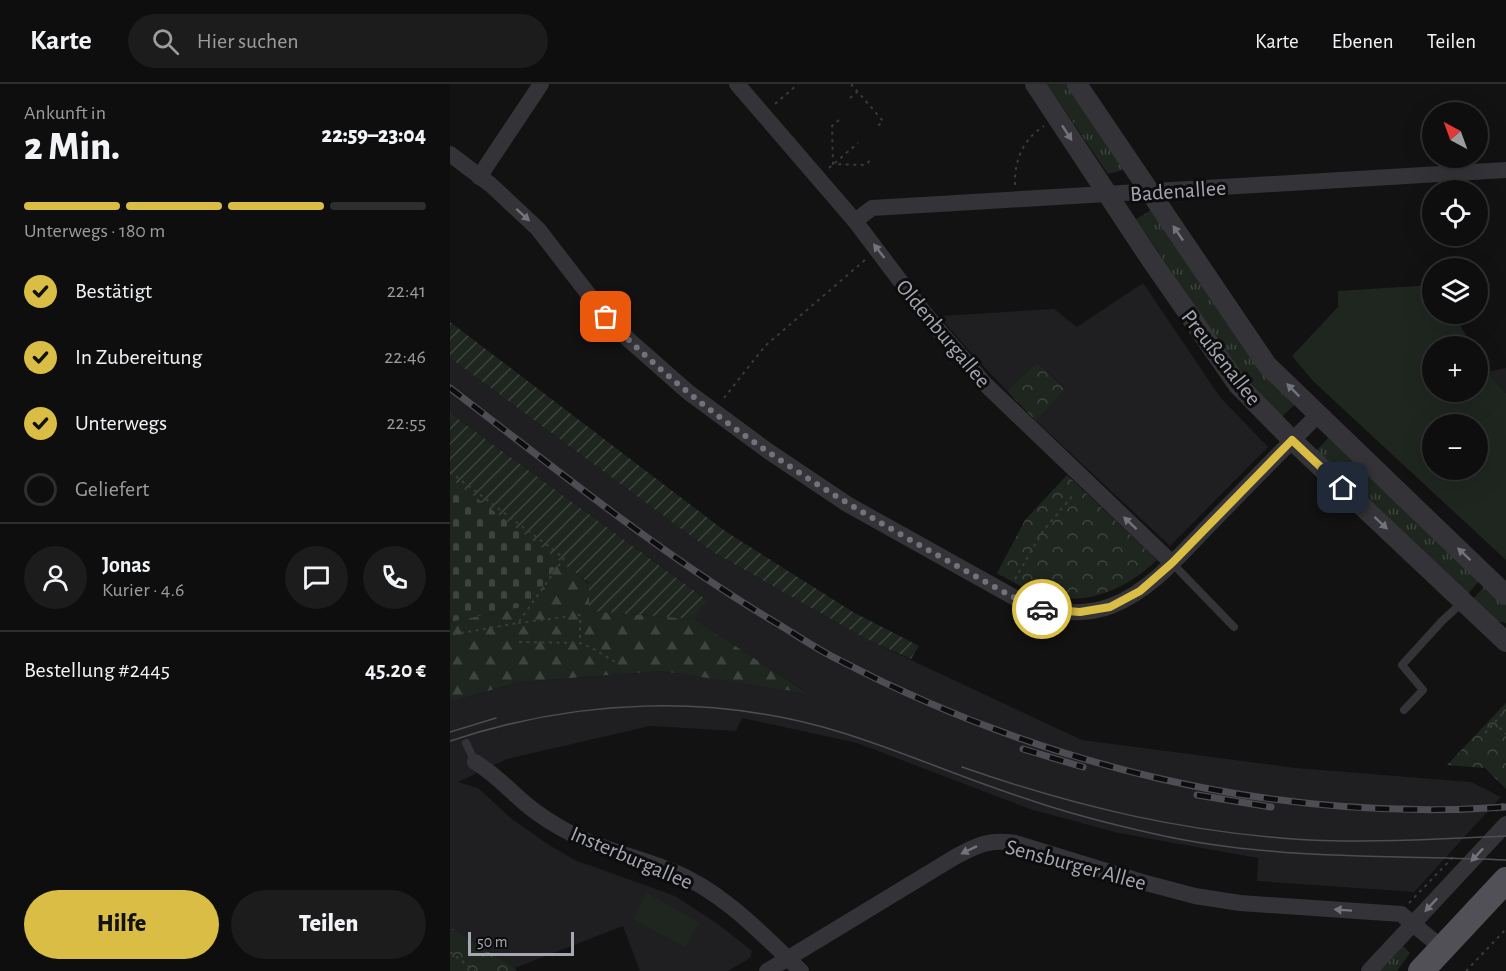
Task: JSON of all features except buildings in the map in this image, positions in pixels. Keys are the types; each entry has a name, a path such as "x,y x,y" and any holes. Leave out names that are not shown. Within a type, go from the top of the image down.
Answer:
{"main road":[{"path":"1421,971 1504,882"}],"street":[{"path":"479,177 542,84"},
{"name":"Oldenburgallee","path":"736,84 855,222 926,315 984,383 1172,563"},
{"name":"Preußenallee","path":"1035,84 1238,385 1292,440 1464,602 1503,635"},
{"name":"Preußenallee","path":"1077,84 1267,365 1506,594"},
{"path":"450,154 538,229 606,317 661,370 688,392 768,451 847,504 1026,604 1047,611 1080,612 1110,607 1140,591 1172,563 1318,415"},
{"name":"Badenallee","path":"855,222 872,208 1506,170"},
{"name":"Insterburgallee","path":"475,762 491,772 528,806 570,833 617,853 672,871 696,883 734,909 801,971"},
{"path":"1370,971 1408,919 1448,887 1506,824"},
{"name":"Sensburger Allee","path":"767,971 955,856 986,842 1015,843 1195,896 1240,903 1408,919"},
{"path":"1408,919 1442,948"}],"lane":[{"path":"1172,563 1234,627"},
{"path":"1404,710 1423,690 1402,665 1443,620 1464,602"},
{"name":"Insterburgallee","path":"466,743 475,762"}],"path":[{"path":"771,108 798,84"},
{"path":"852,85 883,122 876,128"},
{"path":"850,98 857,92"},
{"path":"833,164 832,126 839,120"},
{"path":"1015,188 1014,178 1020,152 1029,138 1046,125"},
{"path":"825,172 858,143"},
{"path":"833,164 865,165 872,159"},
{"path":"720,403 765,346 867,259"},
{"path":"450,472 564,558 518,622"},
{"path":"1012,584 1043,531 1081,486"},
{"path":"450,635 518,622 580,615 580,643"},
{"path":"519,642 580,643 617,663"},
{"path":"1485,733 1506,710"},
{"path":"1494,723 1506,734"},
{"path":"1466,971 1506,929"},
{"path":"450,952 475,971"}],"shaded area":[{"path":"1143,283 1220,397 1268,447 1170,546 1036,421 1065,388 1037,362 1007,391 939,316 1054,309 1077,327"},
{"path":"450,358 711,551 868,640 1082,740 1296,768 1471,782 1501,797 1414,892 1257,881 1258,858 1118,833 1030,809 857,743 742,718 736,731 650,726 507,759 458,782 478,788 512,819 575,860 675,896 718,924 752,951 750,958 728,971 640,971 623,926 515,968 450,927 450,702 519,682 661,671 806,692 694,619 706,599 450,413"},
{"path":"1506,368 1506,393 1488,373"}],"green space":[{"path":"1047,84 1070,84 1126,169 1108,174"},
{"path":"1153,209 1261,371 1295,404 1281,418 1246,382 1136,219"},
{"path":"1422,286 1422,324 1460,324 1467,336 1422,336 1422,402 1488,402 1488,373 1506,393 1506,560 1314,382 1292,356 1338,307 1338,291"},
{"path":"450,322 725,531 853,612 919,646 911,659 868,640 711,551 450,358"},
{"path":"1037,362 1065,389 1036,421 1007,391"},
{"path":"450,413 707,600 694,619 589,611 589,583 450,478"},
{"path":"1331,435 1480,580 1467,595 1315,452"},
{"path":"1067,475 1157,560 1130,581 1115,589 1084,598 1051,597 1020,586 997,573 1025,520"},
{"path":"450,478 560,560 531,605 450,622"},
{"path":"560,560 589,584 589,611 694,619 807,693 661,671 519,682 450,702 450,622 531,605"},
{"path":"1486,585 1506,604 1506,623 1497,621 1473,599"},
{"path":"1506,703 1506,789 1485,768 1447,765"},
{"path":"647,893 699,922 685,947 633,919"},
{"path":"450,927 515,968 517,971 450,971"},
{"path":"1402,945 1410,953 1397,971 1376,971"}],"tram line":[{"path":"450,741 546,716 595,709 644,706 743,711 792,719 840,732 1040,803 1155,834 1241,848 1285,852 1506,860"},
{"path":"450,732 496,718"},
{"path":"962,767 1090,806 1219,831 1334,841 1506,836"}],"railway":[{"path":"450,388 651,541 808,643 917,697 997,730 1079,757 1162,779 1247,795 1333,806 1420,810 1506,807"},
{"path":"1023,749 1083,767"},
{"path":"1197,795 1271,807"}],"way so far":[{"path":"606,317 688,392 768,451 847,504 1026,604 1042,609"}],"route":[{"path":"1042,609 1080,612 1110,607 1140,591 1172,563 1292,440 1343,488"}]}
